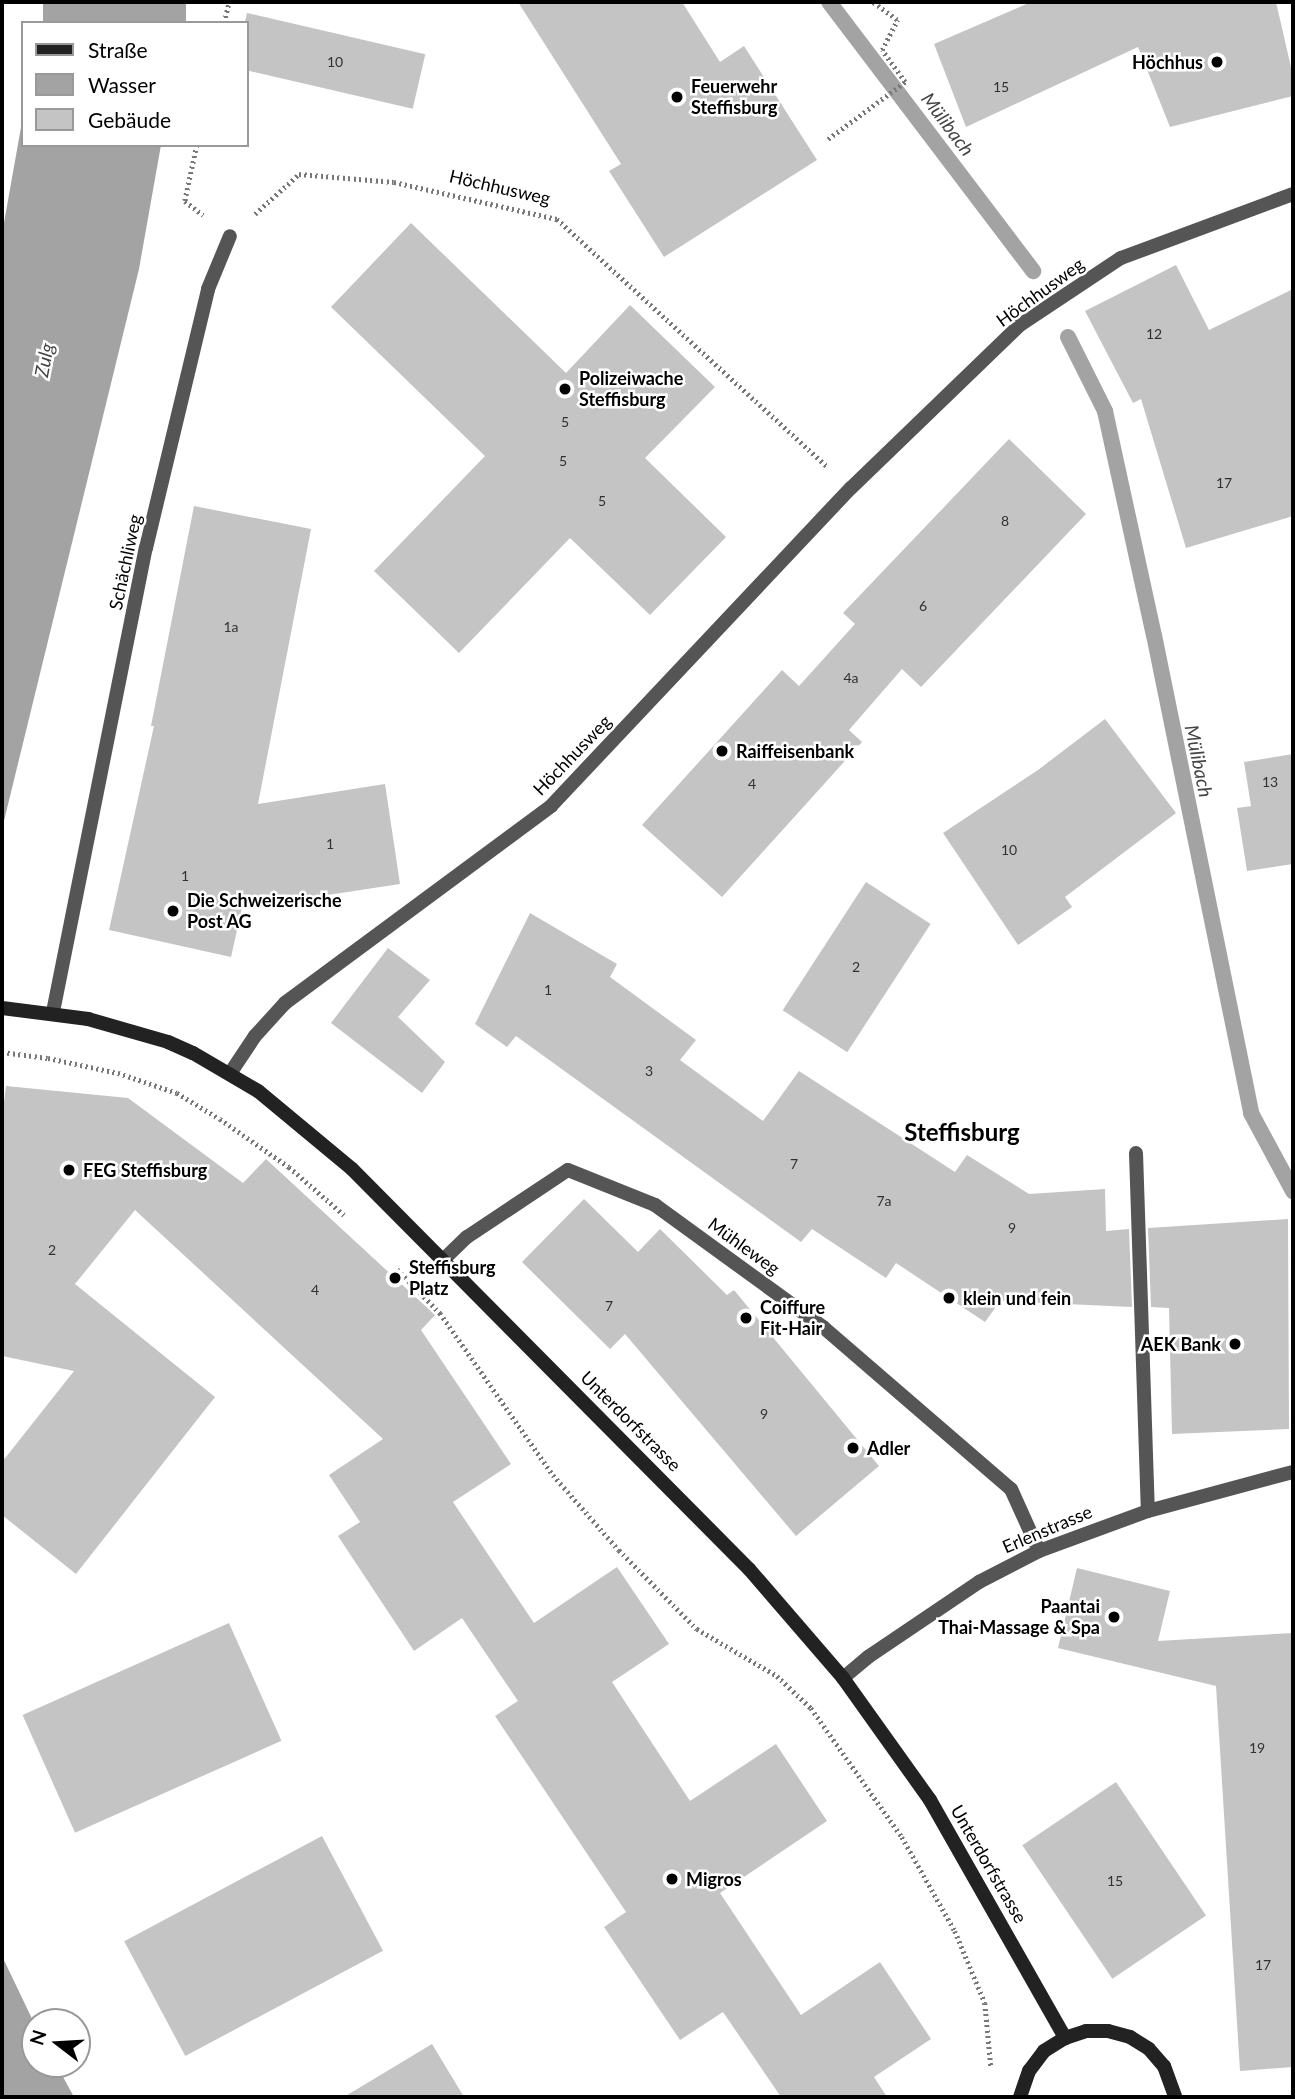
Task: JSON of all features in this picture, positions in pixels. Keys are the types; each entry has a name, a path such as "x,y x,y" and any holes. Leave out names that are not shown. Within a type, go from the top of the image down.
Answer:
{"main road":[{"name":"Unterdorfstrasse","path":"2,1008 53,1013 168,1042 231,1072 282,1108 352,1169 749,1569 843,1678 930,1800 1065,2038"},
{"path":"1020,2097 1029,2071 1044,2051 1065,2038 1097,2031 1130,2037 1149,2049 1164,2066 1175,2097"}],"street":[{"name":"Höchhusweg","path":"231,1072 255,1036 285,1003 551,806 851,488 1020,325 1121,258 1293,194"},
{"name":"Schächliweg","path":"53,1013 146,548 208,289 230,236"},
{"path":"1136,1153 1148,1511"},
{"name":"Mühleweg","path":"443,1260 467,1237 568,1170 655,1205 823,1327 1011,1489 1039,1551"},
{"name":"Erlenstrasse","path":"843,1678 868,1657 979,1581 1039,1551 1148,1511 1293,1472"}],"path":[{"path":"224,21 229,2"},
{"path":"828,139 905,82 882,50 897,20 872,2"},
{"path":"197,147 185,201 230,236"},
{"name":"Höchhusweg","path":"230,236 299,174 394,182 557,219 851,488"},
{"path":"2,1052 118,1073 177,1093 289,1167 349,1219"},
{"path":"395,1266 440,1313 553,1475 619,1550 697,1629 777,1676 811,1708 902,1837 955,1931 985,2003 992,2062 989,2074"}],"water":[{"path":"43,2 186,2 186,21 43,21"},
{"name":"Zulg","path":"21,127 21,147 161,147 139,269 2,829 2,234"},
{"path":"2,1956 27,2008 21,2008 21,2078 64,2078 74,2097 2,2097"}],"building":[{"name":"Feuerwehr Steffisburg","path":"518,2 682,2 720,62 744,46 817,160 664,257 609,171 621,164"},
{"path":"1031,2 1276,2 1293,76 1293,96 1170,127 1138,47 966,127 934,44"},
{"path":"247,13 425,54 413,109 248,71 248,21 245,21"},
{"path":"411,223 566,373 630,305 715,387 645,458 726,537 650,615 570,538 459,653 374,571 485,456 331,307"},
{"path":"1176,265 1209,330 1293,289 1293,516 1186,548 1141,399 1133,403 1085,311"},
{"path":"1009,439 1086,514 921,687 902,669 849,730 862,742 722,897 642,825 782,670 799,686 855,624 843,613"},
{"path":"194,506 311,529 258,804 385,784 400,884 242,908 231,957 109,930 154,726 151,726"},
{"path":"1105,719 1176,813 1065,897 1072,907 1018,945 943,833 1038,770"},
{"path":"1293,754 1293,864 1247,871 1237,808 1251,806 1244,762"},
{"path":"866,882 931,924 847,1052 783,1010"},
{"path":"530,913 617,964 610,977 696,1040 680,1060 763,1121 799,1071 955,1172 967,1155 1029,1194 1105,1189 1106,1231 1129,1229 1132,1307 1000,1301 985,1322 896,1263 886,1278 812,1229 801,1242 516,1036 507,1047 475,1024"},
{"path":"388,948 430,980 398,1017 445,1062 422,1093 331,1023"},
{"path":"6,1086 128,1098 243,1183 266,1159 435,1315 421,1330 511,1464 453,1502 534,1623 617,1567 669,1644 612,1682 690,1801 776,1744 827,1821 720,1893 801,2015 880,1962 931,2039 874,2077 887,2097 781,2097 723,2012 680,2040 604,1927 626,1912 495,1716 518,1701 462,1618 414,1651 338,1536 360,1522 329,1475 383,1439 135,1210 75,1284 215,1397 76,1574 2,1515 2,1462 74,1371 2,1356 2,1117"},
{"path":"584,1199 638,1252 660,1229 727,1295 734,1290 879,1466 796,1536 625,1334 610,1349 522,1262"},
{"path":"1288,1219 1289,1429 1172,1434 1169,1308 1151,1307 1148,1228"},
{"path":"1077,1568 1170,1591 1158,1641 1293,1633 1293,2067 1240,2071 1216,1686 1058,1648"},
{"path":"229,1623 281,1741 75,1833 23,1715"},
{"path":"1116,1782 1206,1915 1112,1979 1022,1845"},
{"path":"322,1836 383,1951 185,2056 124,1941"},
{"path":"432,2044 464,2097 344,2097"}],"waterway":[{"name":"Mülibach","path":"829,2 1033,271"},
{"name":"Mülibach","path":"1068,337 1105,411 1154,635 1251,1113 1293,1191"}],"place":[{"name":"Höchhus","path":"1217,62"},
{"name":"Feuerwehr Steffisburg","path":"677,97"},
{"name":"Polizeiwache Steffisburg","path":"565,389"},
{"name":"Raiffeisenbank","path":"722,751"},
{"name":"Die Schweizerische Post AG","path":"173,911"},
{"name":"FEG Steffisburg","path":"69,1170"},
{"name":"Steffisburg Platz","path":"395,1278"},
{"name":"klein und fein","path":"949,1298"},
{"name":"Coiffure Fit-Hair","path":"746,1318"},
{"name":"AEK Bank","path":"1235,1344"},
{"name":"Adler","path":"853,1448"},
{"name":"Paantai Thai-Massage & Spa","path":"1114,1617"},
{"name":"Migros","path":"672,1879"}],"district":[{"name":"Steffisburg","path":"962,1132"}]}
